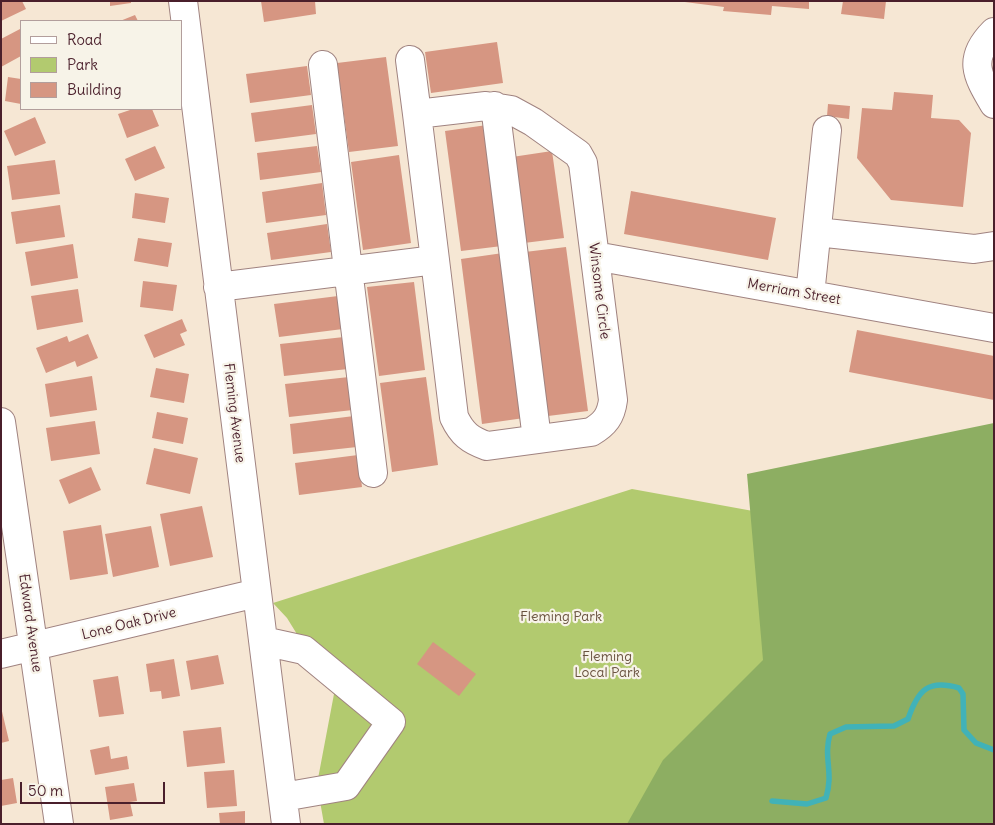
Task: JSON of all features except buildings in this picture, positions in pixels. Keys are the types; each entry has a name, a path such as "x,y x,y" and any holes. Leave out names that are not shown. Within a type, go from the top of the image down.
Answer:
{"street":[{"name":"Fleming Avenue","path":"183,1 286,824"},
{"path":"994,32 984,42 976,58 980,79 994,104"},
{"path":"410,60 417,114"},
{"path":"323,65 374,473"},
{"path":"495,106 538,438"},
{"name":"Winsome Circle","path":"495,106 511,110 533,122 581,159 612,392 611,414 601,426 591,432 487,446 472,440 461,431 454,418 417,114 495,106"},
{"path":"810,295 826,130"},
{"path":"817,232 968,248 994,246"},
{"name":"Merriam Street","path":"595,256 994,328"},
{"path":"218,287 435,260"},
{"name":"Edward Avenue","path":"1,422 59,824"},
{"name":"Lone Oak Drive","path":"1,654 257,593"},
{"path":"263,641 304,650 392,722 346,786 283,797"}],"green space":[{"path":"994,423 994,824 627,824 663,760 763,660 747,474"},
{"name":"Fleming Local Park","path":"632,489 753,511 782,824 324,824 317,784 334,694 287,618 273,603"}],"waterway":[{"path":"772,801 807,804 826,798 829,780 828,743 830,734 846,727 894,726 908,719 920,694 932,686 939,685 959,688 963,694 964,730 976,743 994,750"}],"park label":[{"name":"Fleming Park","path":"561,617"}]}
